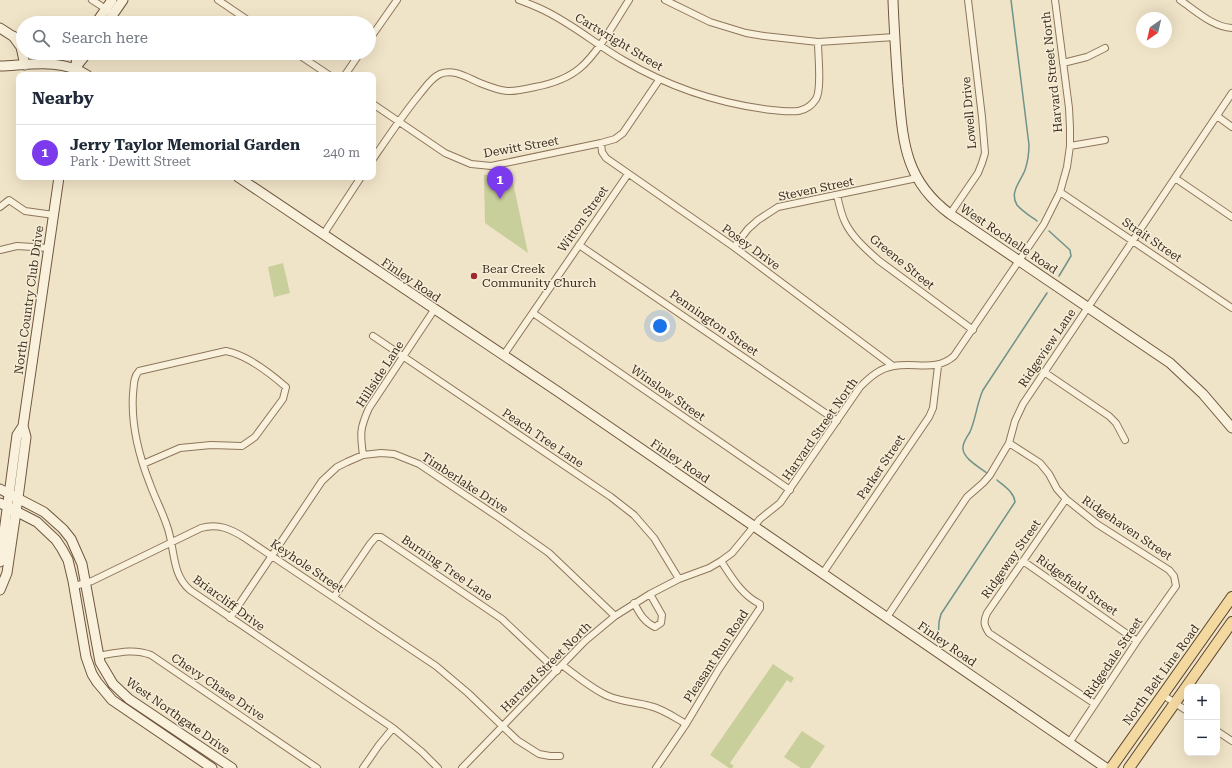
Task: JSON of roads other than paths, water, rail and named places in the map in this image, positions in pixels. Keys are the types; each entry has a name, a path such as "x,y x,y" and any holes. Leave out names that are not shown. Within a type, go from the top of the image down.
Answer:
{"main road":[{"name":"North Belt Line Road","path":"1111,768 1232,597"},
{"path":"1129,768 1232,622"},
{"path":"1212,626 1224,634"}],"street":[{"path":"92,0 109,12"},
{"path":"108,16 112,0"},
{"path":"104,16 123,0"},
{"path":"218,0 242,16"},
{"path":"376,30 397,0"},
{"name":"Cartwright Street","path":"519,0 540,8 623,60 659,80 707,97 751,107 794,112 804,110 810,106 816,99 819,92 818,42"},
{"path":"376,154 398,121 431,80 445,72 456,73 503,92 517,91 560,80 574,72 585,63 630,0"},
{"path":"665,0 710,22 764,36 818,42 895,37"},
{"name":"West Rochelle Road","path":"893,0 902,135 906,152 917,178 935,201 950,214 1170,363 1203,394 1232,428"},
{"name":"Lowell Drive","path":"950,214 978,173 985,153 968,0"},
{"name":"Harvard Street North","path":"462,768 585,641 615,616 650,594 679,579 709,568 721,561 741,543 760,519 780,503 860,387 869,378 879,371 894,366 938,366 949,361 954,356 973,330 1047,218 1060,192 1067,167 1070,146 1068,108 1055,0"},
{"path":"1180,0 1220,26 1232,28"},
{"path":"0,28 16,38"},
{"path":"13,36 16,41"},
{"path":"1063,63 1087,57 1105,48"},
{"path":"0,66 22,60"},
{"path":"32,60 52,63 75,71"},
{"path":"48,60 52,63"},
{"path":"75,71 77,60"},
{"path":"75,71 82,60"},
{"path":"306,60 324,72"},
{"path":"348,72 356,60"},
{"name":"Dewitt Street","path":"376,106 445,153 462,162 481,166 491,166 615,139 623,133 659,80"},
{"name":"Ridgeview Lane","path":"887,617 967,497 990,475 1009,443 1023,404 1134,241 1232,93"},
{"path":"1217,116 1232,126"},
{"path":"1070,146 1105,140"},
{"name":"Posey Drive","path":"602,143 602,152 606,158 734,247 894,366"},
{"name":"Witton Street","path":"503,356 628,174"},
{"name":"Steven Street","path":"734,247 748,229 758,220 778,207 917,178"},
{"path":"1175,178 1232,217"},
{"name":"North Country Club Drive","path":"0,590 7,573 18,498 26,437 23,426 59,180"},
{"name":"Finley Road","path":"242,180 434,310 557,391 1106,768"},
{"path":"323,235 359,180"},
{"name":"Strait Street","path":"1060,192 1232,308"},
{"name":"Greene Street","path":"836,195 845,222 853,236 867,250 878,260 973,330"},
{"path":"0,207 9,200 25,211 54,215"},
{"name":"Pennington Street","path":"579,245 837,421"},
{"path":"0,250 17,246 49,248"},
{"name":"Hillside Lane","path":"363,455 361,438 362,425 369,408 434,310"},
{"name":"Winslow Street","path":"533,313 790,490"},
{"name":"Peach Tree Lane","path":"373,336 611,497 634,515 654,538 679,579"},
{"name":"Briarcliff Drive","path":"143,464 180,448 211,445 242,446 255,437 283,399 286,387 245,358 233,352 226,351 139,371 136,374 133,400 136,434 143,464 168,527 179,576 190,590 393,728 422,752 438,768"},
{"name":"Parker Street","path":"823,573 929,417 933,408 938,366"},
{"path":"1044,372 1116,423 1125,440"},
{"name":"North Country Club Drive","path":"0,562 4,492 17,435 23,426"},
{"name":"Ridgehaven Street","path":"1009,443 1040,463 1066,499 1098,524 1169,570 1174,576 1176,586"},
{"name":"Timberlake Drive","path":"230,618 322,481 337,468 347,462 363,455 381,453 394,454 419,464 502,519 548,553 615,616"},
{"name":"West Northgate Drive","path":"4,492 50,516 71,539 82,564 98,656 102,668 113,684 120,692 139,706 232,768"},
{"name":"Ridgeway Street","path":"1066,499 983,620 984,626 989,633 1095,704"},
{"name":"West Northgate Drive","path":"3,504 37,522 56,540 68,560 75,586 86,657 92,674 100,685 112,700 212,768"},
{"name":"Keyhole Street","path":"75,586 86,584 201,528 208,526 222,527 237,533 436,666 468,693 516,740 539,754 560,756"},
{"name":"Burning Tree Lane","path":"334,597 370,544 376,537 381,537 502,619 557,671"},
{"name":"Pleasant Run Road","path":"656,768 760,608 760,604 748,596 732,579 721,561"},
{"name":"Ridgefield Street","path":"1023,561 1137,641"},
{"name":"Ridgedale Street","path":"1069,743 1137,641 1176,586"},
{"path":"634,604 640,615 648,624 655,627 662,622 662,615 650,594"},
{"name":"Chevy Chase Drive","path":"98,656 130,651 138,651 151,655 317,768"},
{"path":"562,665 608,696 618,700 652,706 686,724"},
{"path":"1163,695 1184,709"},
{"path":"133,715 139,706"},
{"path":"364,768 379,745 393,728"},
{"path":"1220,733 1232,741"}],"waterway":[{"path":"1011,0 1029,145 1026,167 1016,187 1014,196 1017,205 1037,221"},
{"path":"1049,231 1070,250 1071,256 1059,276"},
{"path":"987,473 966,456 963,449 964,442 972,427 983,390 1047,293"},
{"path":"938,642 941,614 1015,502 1011,492 997,480"}],"place":[{"name":"Jerry Taylor Memorial Garden","path":"500,199"},
{"name":"Bear Creek Community Church","path":"474,276"}]}
